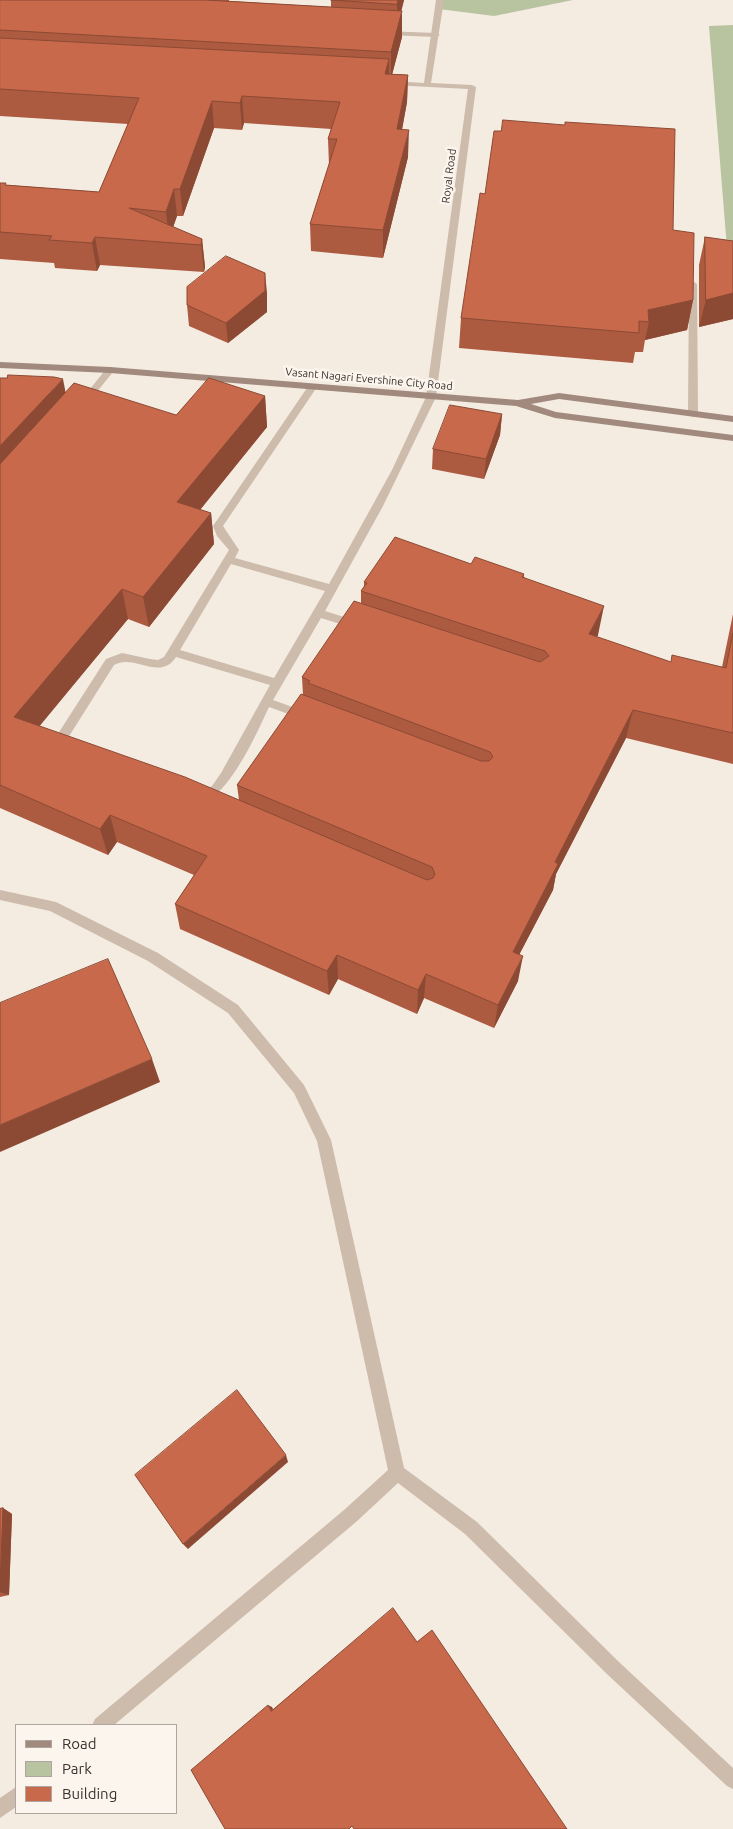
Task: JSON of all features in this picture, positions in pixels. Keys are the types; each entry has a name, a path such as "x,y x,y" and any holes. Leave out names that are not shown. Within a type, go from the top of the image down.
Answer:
{"street":[{"path":"388,83 427,85 440,0"},
{"path":"377,32 436,35"},
{"name":"Royal Road","path":"427,85 472,86 431,397"},
{"path":"693,414 694,274"},
{"name":"Vasant Nagari Evershine City Road","path":"0,365 110,370 312,388 517,403 554,415 733,438"},
{"path":"75,413 110,370"},
{"path":"69,754 61,750 59,746 60,740 110,662 116,657 124,656 158,664 168,660 174,652 230,560 234,550 221,537 218,526 312,388"},
{"path":"517,403 559,396 733,419"},
{"path":"211,806 189,797 207,796 222,781 319,613 411,443 431,397"},
{"path":"230,560 332,589"},
{"path":"319,613 366,628"},
{"path":"174,652 277,683"},
{"path":"267,702 312,719"},
{"path":"0,895 52,906 153,957 233,1009 299,1089 324,1140 398,1473 471,1528 614,1669 733,1780"},
{"path":"102,1724 350,1516 398,1473"},
{"path":"0,1809 15,1797"}],"green space":[{"path":"441,0 573,0 494,16 439,9"},
{"path":"733,25 733,246 727,248 709,26"}],"building":[{"path":"0,0 205,0 402,11 391,52 0,30"},
{"path":"331,0 398,0 397,4"},
{"path":"0,38 389,59 385,74 408,75 397,129 409,130 383,230 310,224 337,139 328,139 340,102 242,96 240,103 212,101 180,189 174,189 166,212 129,208 202,239 201,245 95,237 92,243 49,240 52,236 0,232 0,183 6,183 5,185 99,192 139,98 0,89"},
{"path":"503,120 565,125 565,122 675,129 673,230 694,233 693,300 648,310 649,322 639,321 639,333 461,318 480,193 485,194 494,131 501,131"},
{"path":"705,237 733,241 733,293 706,300"},
{"path":"226,256 265,273 265,291 226,323 187,305 187,287"},
{"path":"8,375 63,379 0,446 0,378 7,378"},
{"path":"209,378 265,396 177,502 211,513 143,597 122,589 14,717 185,777 427,880 433,878 435,874 432,867 237,785 301,694 481,761 489,761 493,757 490,752 308,683 310,681 302,677 354,601 540,662 549,656 545,651 361,591 367,583 364,582 395,537 471,564 475,557 524,574 522,577 604,606 589,634 671,662 672,655 726,668 733,633 733,733 633,710 555,862 558,864 513,952 523,956 498,1005 426,974 418,990 337,955 327,971 175,904 207,856 110,815 100,829 0,785 0,464 74,383 176,415"},
{"path":"450,405 502,414 486,459 433,449"},
{"path":"108,959 152,1059 0,1125 0,1003"},
{"path":"237,1390 286,1455 183,1544 135,1475"},
{"path":"3,1508 0,1587 0,1509"},
{"path":"393,1608 417,1642 432,1630 567,1829 354,1829 352,1826 349,1829 225,1829 191,1770 268,1705 271,1711"}]}
